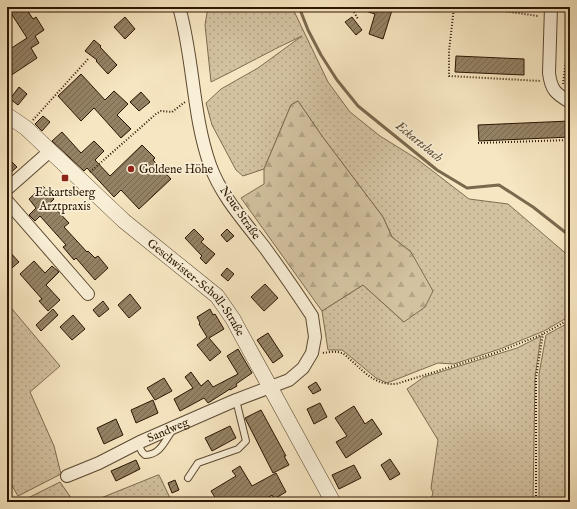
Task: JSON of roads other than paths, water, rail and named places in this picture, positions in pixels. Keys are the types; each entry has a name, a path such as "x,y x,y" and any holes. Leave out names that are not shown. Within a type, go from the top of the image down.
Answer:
{"street":[{"name":"Neue Straße","path":"179,7 185,28 201,136 211,166 224,193 312,316 315,337 312,353 302,368 289,380 270,386"},
{"path":"551,7 550,82 554,91 566,99"},
{"name":"Geschwister-Scholl-Straße","path":"7,115 26,128 124,222 217,296 233,319 333,502"},
{"path":"7,189 50,151"},
{"path":"7,201 88,294"},
{"name":"Sandweg","path":"66,476 99,463 140,442 270,386"}],"lane":[{"path":"188,478 198,464 238,449 246,441 236,400"}],"waterway":[{"name":"Eckartsbach","path":"299,7 308,30 321,55 337,80 358,106 437,170 467,188 499,185 533,207 570,236"}],"place":[{"name":"Goldene Höhe","path":"131,169"},
{"name":"Eckartsberg Arztpraxis","path":"65,178"}]}
